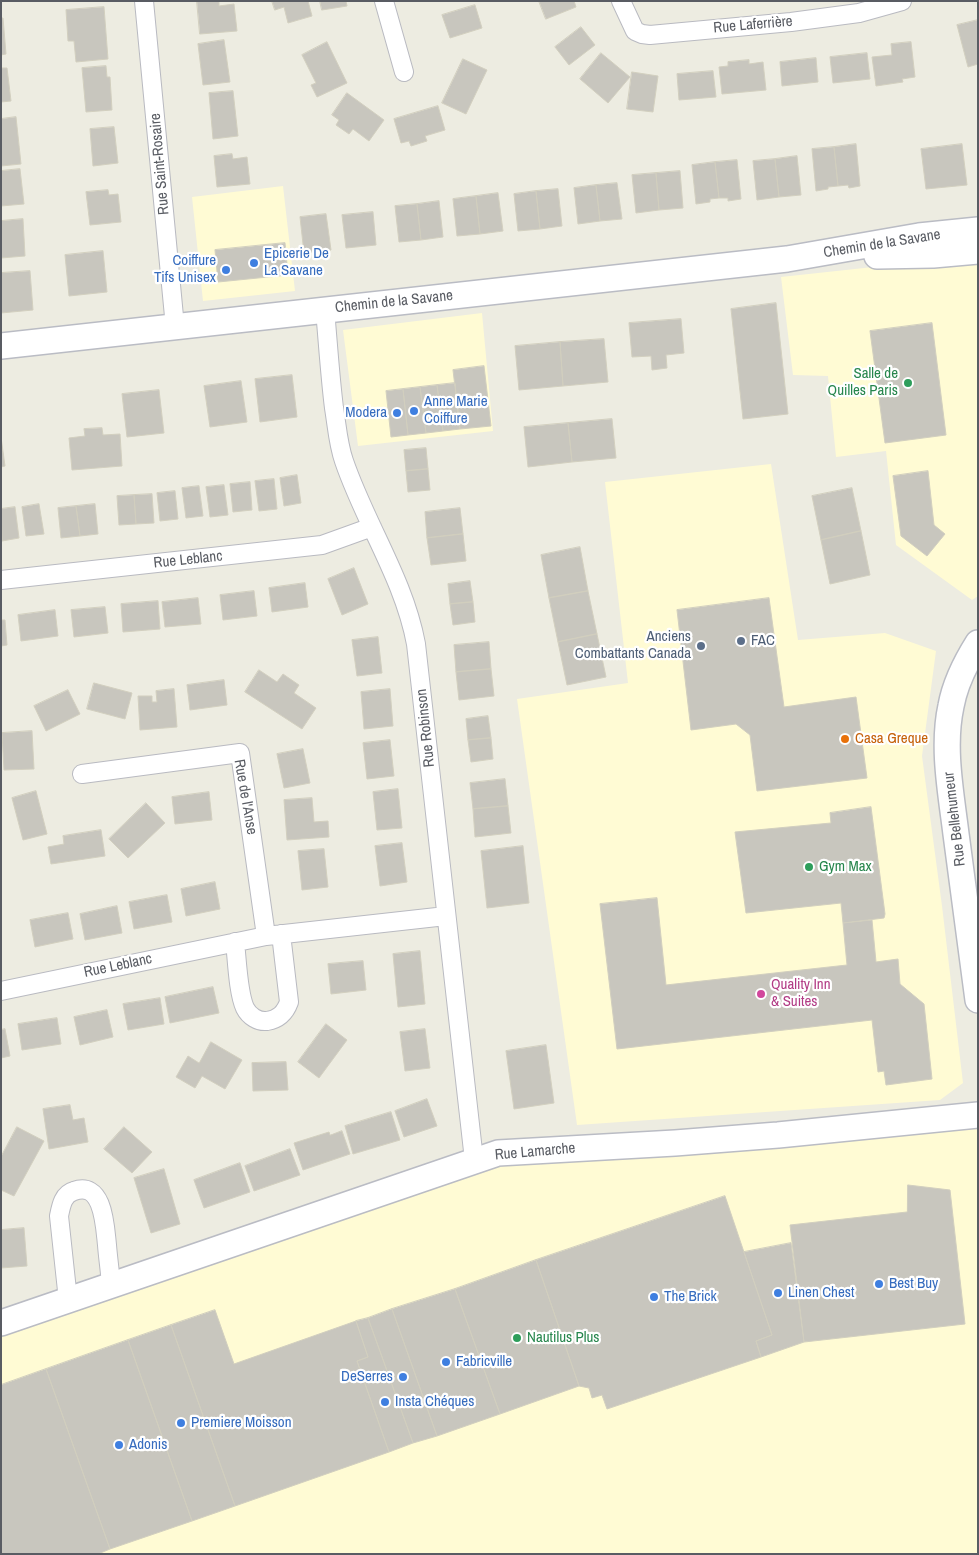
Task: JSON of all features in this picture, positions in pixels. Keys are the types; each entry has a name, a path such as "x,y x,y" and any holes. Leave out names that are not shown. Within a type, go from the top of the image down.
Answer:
{"street":[{"name":"Rue Saint-Rosaire","path":"144,1 175,327"},
{"path":"384,1 404,72"},
{"name":"Rue Laferrière","path":"621,1 635,31 650,35 791,22 859,13 902,1"},
{"name":"Chemin de la Savane","path":"1,346 787,259 918,236 978,230"},
{"name":"Chemin de la Savane","path":"787,259 933,255 978,251"},
{"name":"Rue Robinson","path":"325,310 339,443 349,474 408,606 413,625 474,1160"},
{"name":"Rue Leblanc","path":"1,580 322,545 372,527"},
{"name":"Rue Bellehumeur","path":"978,643 957,684 951,704 948,726 952,799 978,1000"},
{"name":"Rue de l'Anse","path":"82,774 240,753 273,935"},
{"name":"Rue Leblanc","path":"1,991 273,935 446,916"},
{"path":"235,942 245,1007 251,1017 264,1022 275,1020 285,1012 289,1002 273,935"},
{"name":"Rue Lamarche","path":"1,1323 498,1153 770,1136 978,1115"},
{"path":"68,1300 59,1216 61,1205 66,1196 73,1191 82,1189 90,1191 99,1200 103,1212 112,1284"}],"shaded area":[{"path":"283,186 295,291 203,301 192,197"},
{"path":"978,258 978,596 972,600 896,545 886,451 836,457 828,376 793,375 781,277 938,260"},
{"path":"482,313 493,431 358,446 343,330"},
{"path":"771,464 798,640 885,633 936,651 922,756 963,1083 940,1100 577,1125 517,699 628,683 605,482"},
{"path":"978,1115 978,1554 1,1554 1,1323 450,1169"}],"building":[{"path":"197,1 219,1 219,6 234,4 237,31 200,34"},
{"path":"272,1 308,1 312,16 288,23 284,7 275,10"},
{"path":"320,1 346,1 347,6 322,10"},
{"path":"539,1 574,1 576,7 546,19"},
{"path":"475,5 482,28 450,38 442,15"},
{"path":"104,7 108,59 76,62 74,41 68,41 66,10"},
{"path":"1,18 3,18 6,54 1,55"},
{"path":"978,20 978,64 968,67 957,25"},
{"path":"581,27 595,45 569,65 555,47"},
{"path":"224,40 230,82 203,85 198,44"},
{"path":"327,42 347,83 317,97 311,85 316,83 302,55"},
{"path":"911,42 915,77 902,79 903,82 876,86 872,57 892,55 891,44"},
{"path":"601,53 630,77 608,103 580,79"},
{"path":"867,53 870,79 833,83 830,57"},
{"path":"816,58 818,82 782,86 780,62"},
{"path":"463,59 487,70 466,114 442,103"},
{"path":"749,60 749,64 763,62 766,90 722,94 719,67 728,66 728,62"},
{"path":"106,66 107,77 110,77 112,110 86,112 82,68"},
{"path":"1,68 7,68 11,101 1,102"},
{"path":"713,71 716,97 679,100 677,74"},
{"path":"632,72 658,76 653,112 627,109"},
{"path":"233,91 238,136 213,139 209,93"},
{"path":"347,93 384,120 369,141 353,129 349,134 336,125 339,120 332,115"},
{"path":"438,106 445,130 425,136 427,141 411,146 409,141 401,143 394,119"},
{"path":"16,117 21,164 1,166 1,119"},
{"path":"114,127 118,163 93,166 90,129"},
{"path":"856,144 860,186 849,188 848,185 838,186 834,147"},
{"path":"962,144 967,185 926,189 921,149"},
{"path":"834,147 838,186 816,191 812,149"},
{"path":"232,154 233,159 247,157 250,184 217,187 214,156"},
{"path":"797,156 801,195 779,197 775,159"},
{"path":"775,159 779,197 757,200 753,161"},
{"path":"737,160 741,199 728,201 728,198 719,198 715,162"},
{"path":"715,162 719,198 710,199 710,202 696,204 692,165"},
{"path":"20,169 24,204 1,206 1,171"},
{"path":"680,171 683,208 659,210 656,173"},
{"path":"656,173 659,210 636,213 632,175"},
{"path":"617,183 622,219 600,221 596,185"},
{"path":"596,185 600,221 578,224 574,188"},
{"path":"558,189 562,226 540,229 536,191"},
{"path":"108,190 109,195 118,194 121,222 90,225 86,192"},
{"path":"536,191 540,229 518,231 514,194"},
{"path":"498,193 503,231 480,234 476,196"},
{"path":"476,196 480,234 457,236 453,199"},
{"path":"439,201 443,237 421,240 417,204"},
{"path":"417,204 421,240 399,242 395,206"},
{"path":"373,212 376,245 346,248 342,215"},
{"path":"326,214 331,250 304,253 300,217"},
{"path":"23,219 25,256 1,258 1,221"},
{"path":"285,243 288,275 218,282 215,250"},
{"path":"103,251 107,292 69,296 65,255"},
{"path":"30,271 33,310 1,313 1,273"},
{"path":"776,303 788,414 743,419 731,309"},
{"path":"681,319 684,353 666,355 667,368 652,370 651,356 632,357 629,323"},
{"name":"Salle de Quilles Paris","path":"932,323 946,435 885,443 870,331"},
{"path":"604,339 608,382 563,386 560,342"},
{"path":"560,342 563,386 519,390 515,346"},
{"path":"484,366 491,426 460,429 453,370"},
{"path":"292,375 297,417 260,422 255,379"},
{"path":"241,381 247,422 210,427 204,386"},
{"path":"455,383 460,429 443,431 437,385"},
{"path":"437,385 443,431 426,433 420,387"},
{"name":"Anne Marie Coiffure","path":"420,387 426,433 408,435 403,389"},
{"name":"Modera","path":"403,389 408,435 391,437 386,391"},
{"path":"159,390 164,433 127,437 122,394"},
{"path":"612,419 616,458 572,462 568,423"},
{"path":"568,423 572,462 528,467 524,427"},
{"path":"102,428 103,435 120,434 122,466 72,470 69,438 85,436 84,429"},
{"path":"1,437 5,466 1,467"},
{"path":"426,448 428,469 406,471 404,450"},
{"path":"428,469 430,490 408,492 406,471"},
{"path":"928,471 934,525 945,534 927,556 901,536 893,476"},
{"path":"297,475 301,503 284,506 280,478"},
{"path":"274,479 277,509 259,511 255,481"},
{"path":"250,482 252,510 233,512 230,484"},
{"path":"224,485 228,515 210,517 206,487"},
{"path":"199,486 203,516 186,518 182,488"},
{"path":"852,488 861,531 821,540 812,496"},
{"path":"175,491 178,519 160,521 157,493"},
{"path":"152,494 154,523 136,524 134,495"},
{"path":"134,495 136,524 119,525 117,496"},
{"path":"39,504 44,534 26,536 22,507"},
{"path":"95,504 98,534 80,536 76,506"},
{"path":"76,506 80,536 61,538 58,508"},
{"path":"15,507 19,538 2,541 1,509"},
{"path":"460,508 463,534 427,538 425,512"},
{"path":"861,531 870,575 830,584 821,540"},
{"path":"463,534 466,561 431,565 427,538"},
{"path":"580,547 588,591 549,598 541,555"},
{"path":"354,568 368,604 342,615 328,579"},
{"path":"470,581 473,602 450,604 448,584"},
{"path":"305,583 308,607 272,612 269,588"},
{"path":"254,591 257,616 223,620 220,595"},
{"path":"588,591 597,634 558,642 549,598"},
{"path":"198,598 201,624 165,627 162,602"},
{"path":"769,598 784,707 856,697 867,778 757,791 750,735 736,724 691,730 677,610"},
{"path":"158,601 160,629 123,632 121,604"},
{"path":"473,602 475,622 453,625 450,604"},
{"path":"105,607 108,633 74,637 71,610"},
{"path":"55,610 58,636 21,641 18,615"},
{"path":"1,620 5,620 7,645 1,646"},
{"path":"597,634 606,677 567,685 558,642"},
{"path":"378,637 382,673 357,676 352,640"},
{"path":"489,642 491,669 456,672 454,645"},
{"path":"491,669 494,696 459,700 456,672"},
{"path":"259,670 277,682 283,674 299,685 294,693 316,708 302,729 245,692"},
{"path":"224,680 227,705 190,710 187,685"},
{"path":"94,683 132,693 125,719 87,709"},
{"path":"174,689 177,727 140,730 138,696 152,696 152,702 157,702 156,691"},
{"path":"390,689 393,726 364,729 361,692"},
{"path":"68,690 80,714 46,731 34,706"},
{"path":"488,716 491,738 468,740 466,719"},
{"path":"32,731 34,769 4,770 2,733"},
{"path":"491,738 493,759 471,762 468,740"},
{"path":"390,740 394,776 367,779 363,743"},
{"path":"303,749 310,783 284,788 277,754"},
{"path":"505,779 508,806 473,809 470,783"},
{"path":"398,789 402,828 377,830 373,792"},
{"path":"36,791 47,834 23,840 12,798"},
{"path":"209,792 212,820 175,824 172,797"},
{"path":"312,798 314,822 328,821 329,837 287,840 284,800"},
{"path":"146,803 165,823 128,858 109,839"},
{"path":"508,806 511,833 475,837 473,809"},
{"name":"Gym Max","path":"871,807 884,918 843,923 841,903 746,913 735,832 831,823 830,813"},
{"path":"101,830 105,856 51,864 48,847 64,844 63,836"},
{"path":"402,843 407,882 380,886 375,846"},
{"path":"523,846 529,903 487,908 481,851"},
{"path":"324,849 328,887 302,890 298,851"},
{"path":"215,882 220,909 186,916 181,889"},
{"path":"167,895 172,922 134,929 129,902"},
{"name":"Quality Inn & Suites","path":"657,898 666,985 847,965 843,923 872,920 876,962 898,959 900,984 924,1004 932,1079 886,1085 884,1071 878,1072 872,1020 617,1049 600,904"},
{"path":"117,906 122,933 85,940 80,914"},
{"path":"68,913 73,939 35,947 30,920"},
{"path":"420,951 425,1004 398,1007 393,954"},
{"path":"363,961 366,990 331,994 328,964"},
{"path":"213,987 219,1013 170,1023 165,997"},
{"path":"160,998 164,1024 128,1030 123,1004"},
{"path":"107,1010 113,1037 80,1045 74,1017"},
{"path":"57,1018 61,1044 22,1050 18,1024"},
{"path":"326,1024 347,1040 319,1078 298,1062"},
{"path":"5,1029 10,1056 1,1058 1,1030"},
{"path":"425,1029 430,1068 405,1071 400,1032"},
{"path":"211,1042 242,1060 225,1089 202,1076 195,1088 176,1077 188,1056 199,1063"},
{"path":"546,1045 554,1103 514,1109 506,1051"},
{"path":"286,1062 288,1090 253,1091 252,1063"},
{"path":"427,1099 437,1126 404,1137 395,1111"},
{"path":"70,1105 73,1120 84,1118 88,1142 49,1149 43,1109"},
{"path":"391,1112 400,1140 353,1154 345,1126"},
{"path":"17,1127 44,1141 14,1196 1,1190 1,1157"},
{"path":"124,1127 152,1152 132,1173 104,1149"},
{"path":"342,1131 350,1154 303,1170 294,1143 329,1132 330,1135"},
{"path":"290,1149 300,1175 254,1191 245,1166"},
{"path":"240,1163 250,1192 204,1208 194,1180"},
{"path":"164,1169 180,1224 151,1233 134,1178"},
{"name":"Best Buy","path":"908,1185 950,1190 965,1324 804,1342 790,1225 907,1212"},
{"name":"The Brick","path":"725,1196 772,1335 756,1341 761,1357 607,1409 602,1395 592,1398 589,1388 579,1386 536,1260"},
{"path":"24,1228 27,1266 1,1268 1,1230"},
{"name":"Linen Chest","path":"791,1243 804,1342 761,1357 756,1341 772,1335 744,1252"},
{"name":"Nautilus Plus","path":"536,1260 579,1386 500,1414 455,1289"},
{"name":"Fabricville","path":"455,1289 500,1414 437,1436 392,1309"},
{"name":"DeSerres","path":"392,1309 437,1436 413,1443 368,1318"},
{"path":"215,1310 234,1364 356,1321 368,1357 357,1361 389,1452 235,1506 171,1325"},
{"name":"Insta Chéques","path":"368,1318 413,1443 389,1452 357,1361 368,1357 356,1321"},
{"name":"Premiere Moisson","path":"171,1325 235,1506 192,1521 128,1340"},
{"name":"Adonis","path":"128,1340 192,1521 110,1549 46,1369"},
{"path":"46,1369 110,1549 98,1554 1,1554 1,1385"}],"place":[{"name":"Epicerie De La Savane","path":"254,263"},
{"name":"Coiffure Tifs Unisex","path":"226,270"},
{"name":"Salle de Quilles Paris","path":"908,383"},
{"name":"Anne Marie Coiffure","path":"414,411"},
{"name":"Modera","path":"397,413"},
{"name":"FAC","path":"741,641"},
{"name":"Anciens Combattants Canada","path":"701,646"},
{"name":"Casa Greque","path":"845,739"},
{"name":"Gym Max","path":"809,867"},
{"name":"Quality Inn & Suites","path":"761,994"},
{"name":"Best Buy","path":"879,1284"},
{"name":"Linen Chest","path":"778,1293"},
{"name":"The Brick","path":"654,1297"},
{"name":"Nautilus Plus","path":"517,1338"},
{"name":"Fabricville","path":"446,1362"},
{"name":"DeSerres","path":"403,1377"},
{"name":"Insta Chéques","path":"385,1402"},
{"name":"Premiere Moisson","path":"181,1423"},
{"name":"Adonis","path":"119,1445"}]}
